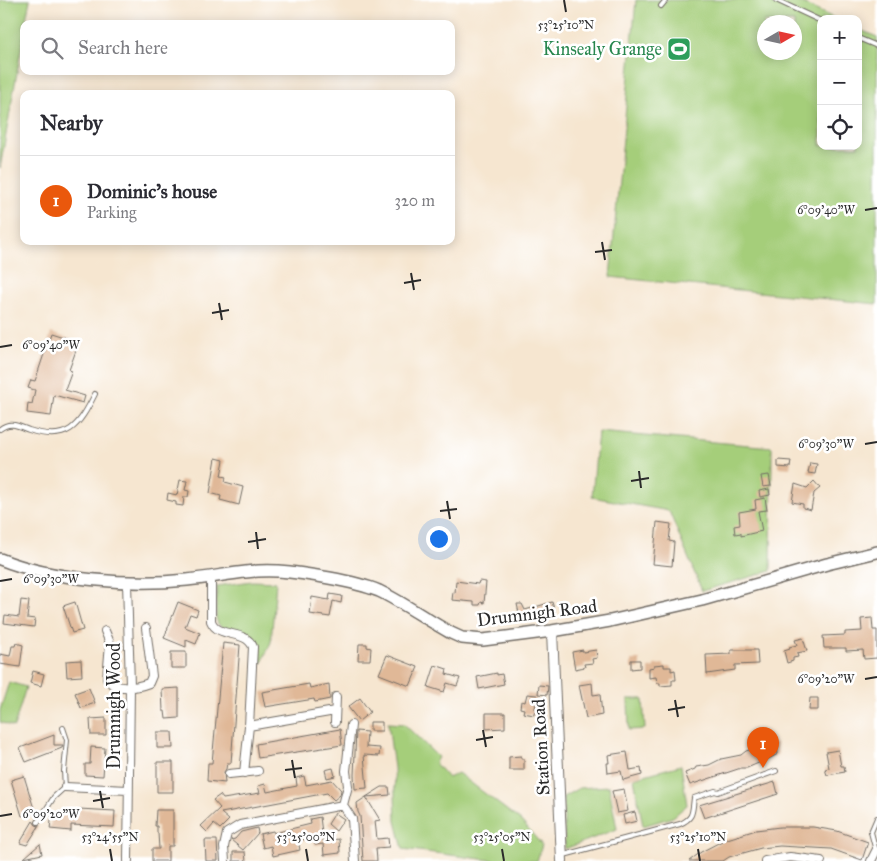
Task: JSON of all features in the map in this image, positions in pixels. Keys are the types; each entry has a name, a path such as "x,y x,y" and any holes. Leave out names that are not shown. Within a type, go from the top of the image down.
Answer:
{"main road":[{"name":"Drumnigh Road","path":"1,561 68,577 127,582 188,580 252,571 278,571 353,584 378,591 433,624 462,638 483,640 610,621 702,600 808,569 877,552"}],"street":[{"path":"211,576 211,621 213,626 218,630 246,638 253,647 249,726 244,772"},
{"name":"Drumnigh Wood","path":"127,582 130,686 128,861"},
{"path":"105,631 110,643 108,679 117,686 130,686 149,682 152,676 146,628"},
{"name":"Station Road","path":"552,631 562,858"},
{"path":"335,722 336,697"},
{"path":"249,726 335,711"},
{"path":"351,725 346,771 348,786 343,805 352,819 355,861"},
{"path":"229,774 258,772"},
{"path":"65,787 128,790"},
{"path":"226,861 224,847 227,833 240,825 343,805"},
{"path":"871,861 876,850"},
{"path":"765,861 790,858 822,861"}],"lane":[{"path":"661,6 666,0"},
{"path":"776,0 817,18"},
{"path":"862,40 877,46"},
{"path":"0,429 6,425 18,425 28,430 46,434 61,434 74,426 85,414 95,394"},
{"path":"38,822 54,797 65,787 64,771 67,740 63,728"},
{"path":"562,858 680,824 689,820 694,798 715,791 718,792 776,771"},
{"path":"876,850 871,832 877,818"}],"green space":[{"path":"0,0 30,0 26,20 20,20 20,56 0,168"},
{"path":"636,0 794,0 827,15 817,15 817,150 862,150 862,31 877,37 877,304 610,277"},
{"path":"598,432 772,447 771,571 702,591 669,511 592,497"},
{"path":"252,581 276,582 271,642 262,663 257,664 256,642 251,636 223,628 218,624 216,618 217,586"},
{"path":"9,682 26,687 14,727 0,722 0,710"},
{"path":"628,699 643,699 645,729 629,730"},
{"path":"388,723 404,724 438,757 435,763 448,778 458,773 521,821 542,845 537,861 497,861 403,849 396,821 394,768"},
{"path":"681,765 687,805 673,817 643,826 634,778"},
{"path":"609,786 617,829 565,849 563,797 579,788"}],"building":[{"path":"51,333 79,342 69,370 72,371 65,390 85,396 83,403 54,395 51,416 27,413 28,403 32,404 35,390 28,388 31,380 35,381"},
{"path":"216,458 224,460 221,476 226,477 225,482 243,487 239,505 220,500 221,496 210,493"},
{"path":"778,460 791,461 790,468 778,467"},
{"path":"810,463 817,464 815,474 808,473"},
{"path":"769,475 771,486 763,487 761,476"},
{"path":"180,480 187,481 185,490 189,491 188,497 184,497 183,506 176,505 176,502 167,500 168,493 177,495"},
{"path":"814,481 820,488 814,493 811,510 803,508 803,504 792,502 795,484 807,488"},
{"path":"769,489 770,495 760,497 759,491"},
{"path":"765,498 767,510 758,511 762,531 741,536 741,533 735,534 734,526 740,525 739,512 756,509 755,500"},
{"path":"657,522 671,524 669,541 674,542 672,566 653,564"},
{"path":"456,581 478,584 479,581 486,582 484,603 481,602 480,605 474,605 474,602 452,600"},
{"path":"330,594 342,596 341,603 333,601 330,617 310,614 312,597 329,600"},
{"path":"21,600 29,601 27,618 35,619 34,627 4,623 5,615 19,617"},
{"path":"75,602 83,630 72,633 63,606"},
{"path":"178,602 198,610 196,616 190,614 185,627 200,633 196,644 186,640 186,647 164,638"},
{"path":"552,602 555,612 521,622 517,604 522,604 525,610"},
{"path":"872,618 873,630 877,630 877,658 864,659 863,650 846,651 846,648 824,648 823,636 845,635 845,632 862,631 861,619"},
{"path":"803,638 807,651 797,653 798,657 793,658 793,661 787,663 784,651 790,649 789,647 797,645 795,640"},
{"path":"16,643 23,645 20,667 0,664 0,654 10,656 12,646 15,646"},
{"path":"223,643 240,645 231,763 227,763 224,772 225,783 207,781 208,763 212,763"},
{"path":"359,644 367,644 367,647 371,648 370,660 358,660"},
{"path":"583,650 583,652 596,650 597,658 592,659 593,663 584,664 585,667 575,669 572,652"},
{"path":"731,650 757,650 758,664 735,665 735,670 707,674 706,655 731,654"},
{"path":"171,652 186,652 186,668 171,668"},
{"path":"387,655 418,667 410,686 379,674"},
{"path":"81,660 82,676 67,677 66,661"},
{"path":"631,660 640,660 640,668 631,669"},
{"path":"664,664 664,667 671,667 671,671 675,670 676,680 672,680 672,685 660,686 660,683 657,683 656,677 649,678 649,668 654,667 654,665"},
{"path":"435,665 447,669 446,674 460,678 457,686 447,683 444,692 428,687"},
{"path":"33,671 44,674 41,686 30,683"},
{"path":"497,673 497,675 502,674 504,684 479,689 477,677"},
{"path":"592,683 593,695 600,694 602,715 586,718 579,685"},
{"path":"309,684 310,688 329,684 330,699 315,702 314,699 265,707 262,692"},
{"path":"539,685 548,686 547,695 538,694"},
{"path":"89,688 95,703 81,708 75,693"},
{"path":"179,688 179,718 166,719 165,711 163,711 162,689"},
{"path":"527,694 537,695 534,715 523,713 524,709 520,708 521,701 525,702"},
{"path":"360,698 370,712 359,721 348,707"},
{"path":"810,698 818,698 818,710 809,710"},
{"path":"486,713 505,713 505,728 486,729"},
{"path":"106,718 106,735 91,735 90,719"},
{"path":"370,722 382,722 382,731 370,731"},
{"path":"340,729 342,745 258,758 256,744"},
{"path":"356,731 367,732 366,747 380,748 379,756 364,755 367,788 355,789"},
{"path":"157,732 172,732 173,748 157,748"},
{"path":"54,735 54,745 63,745 62,748 26,762 20,748"},
{"path":"772,743 776,743 778,754 747,768 741,768 690,785 685,773 696,767 741,755 746,751 756,748 757,752"},
{"path":"91,747 105,748 103,776 85,775 85,764 90,764"},
{"path":"838,750 841,766 844,766 845,772 827,775 825,769 829,768 826,752"},
{"path":"627,752 630,770 641,768 642,775 623,780 621,771 608,773 608,755"},
{"path":"521,756 521,759 524,759 524,770 509,770 509,757"},
{"path":"157,762 173,762 173,792 157,792"},
{"path":"333,768 335,776 327,778 325,770"},
{"path":"24,776 35,812 22,816 11,780"},
{"path":"304,776 306,785 332,780 341,790 340,795 334,800 327,793 221,813 229,820 220,829 214,824 207,832 201,826 220,808 213,800 220,795 223,799 260,793 258,786 265,784 267,792 297,786 296,778"},
{"path":"775,782 778,794 704,818 699,805"},
{"path":"382,787 389,787 390,795 366,797"},
{"path":"624,789 628,811 617,813 612,791"},
{"path":"366,797 380,820 375,821 377,839 388,838 389,847 376,848 377,861 363,861 360,816 357,803"},
{"path":"79,809 115,811 114,827 71,825 71,831 50,829 52,813 78,816"},
{"path":"156,810 173,810 173,846 168,846 168,861 152,861 152,849 159,849 157,826 155,826"},
{"path":"635,812 637,821 625,824 623,815"},
{"path":"335,813 344,819 336,831 328,824"},
{"path":"320,817 323,841 339,839 340,853 324,855 323,844 315,845 314,839 298,840 300,850 273,856 271,846 263,848 260,834 273,831 274,833 311,824 310,819"},
{"path":"33,821 39,826 27,845 20,843"},
{"path":"780,827 813,827 837,831 868,842 862,860 831,849 780,846 761,848 729,857 723,861 689,861 701,852 724,840 756,830"},
{"path":"257,828 258,833 243,850 231,840 235,839 241,832"},
{"path":"205,840 217,840 218,861 206,861"},
{"path":"40,844 42,854 24,858"},
{"path":"233,852 245,852 246,861 233,861"}],"place":[{"name":"Kinsealy Grange","path":"679,49"},
{"name":"Dominic's house","path":"763,768"}]}
